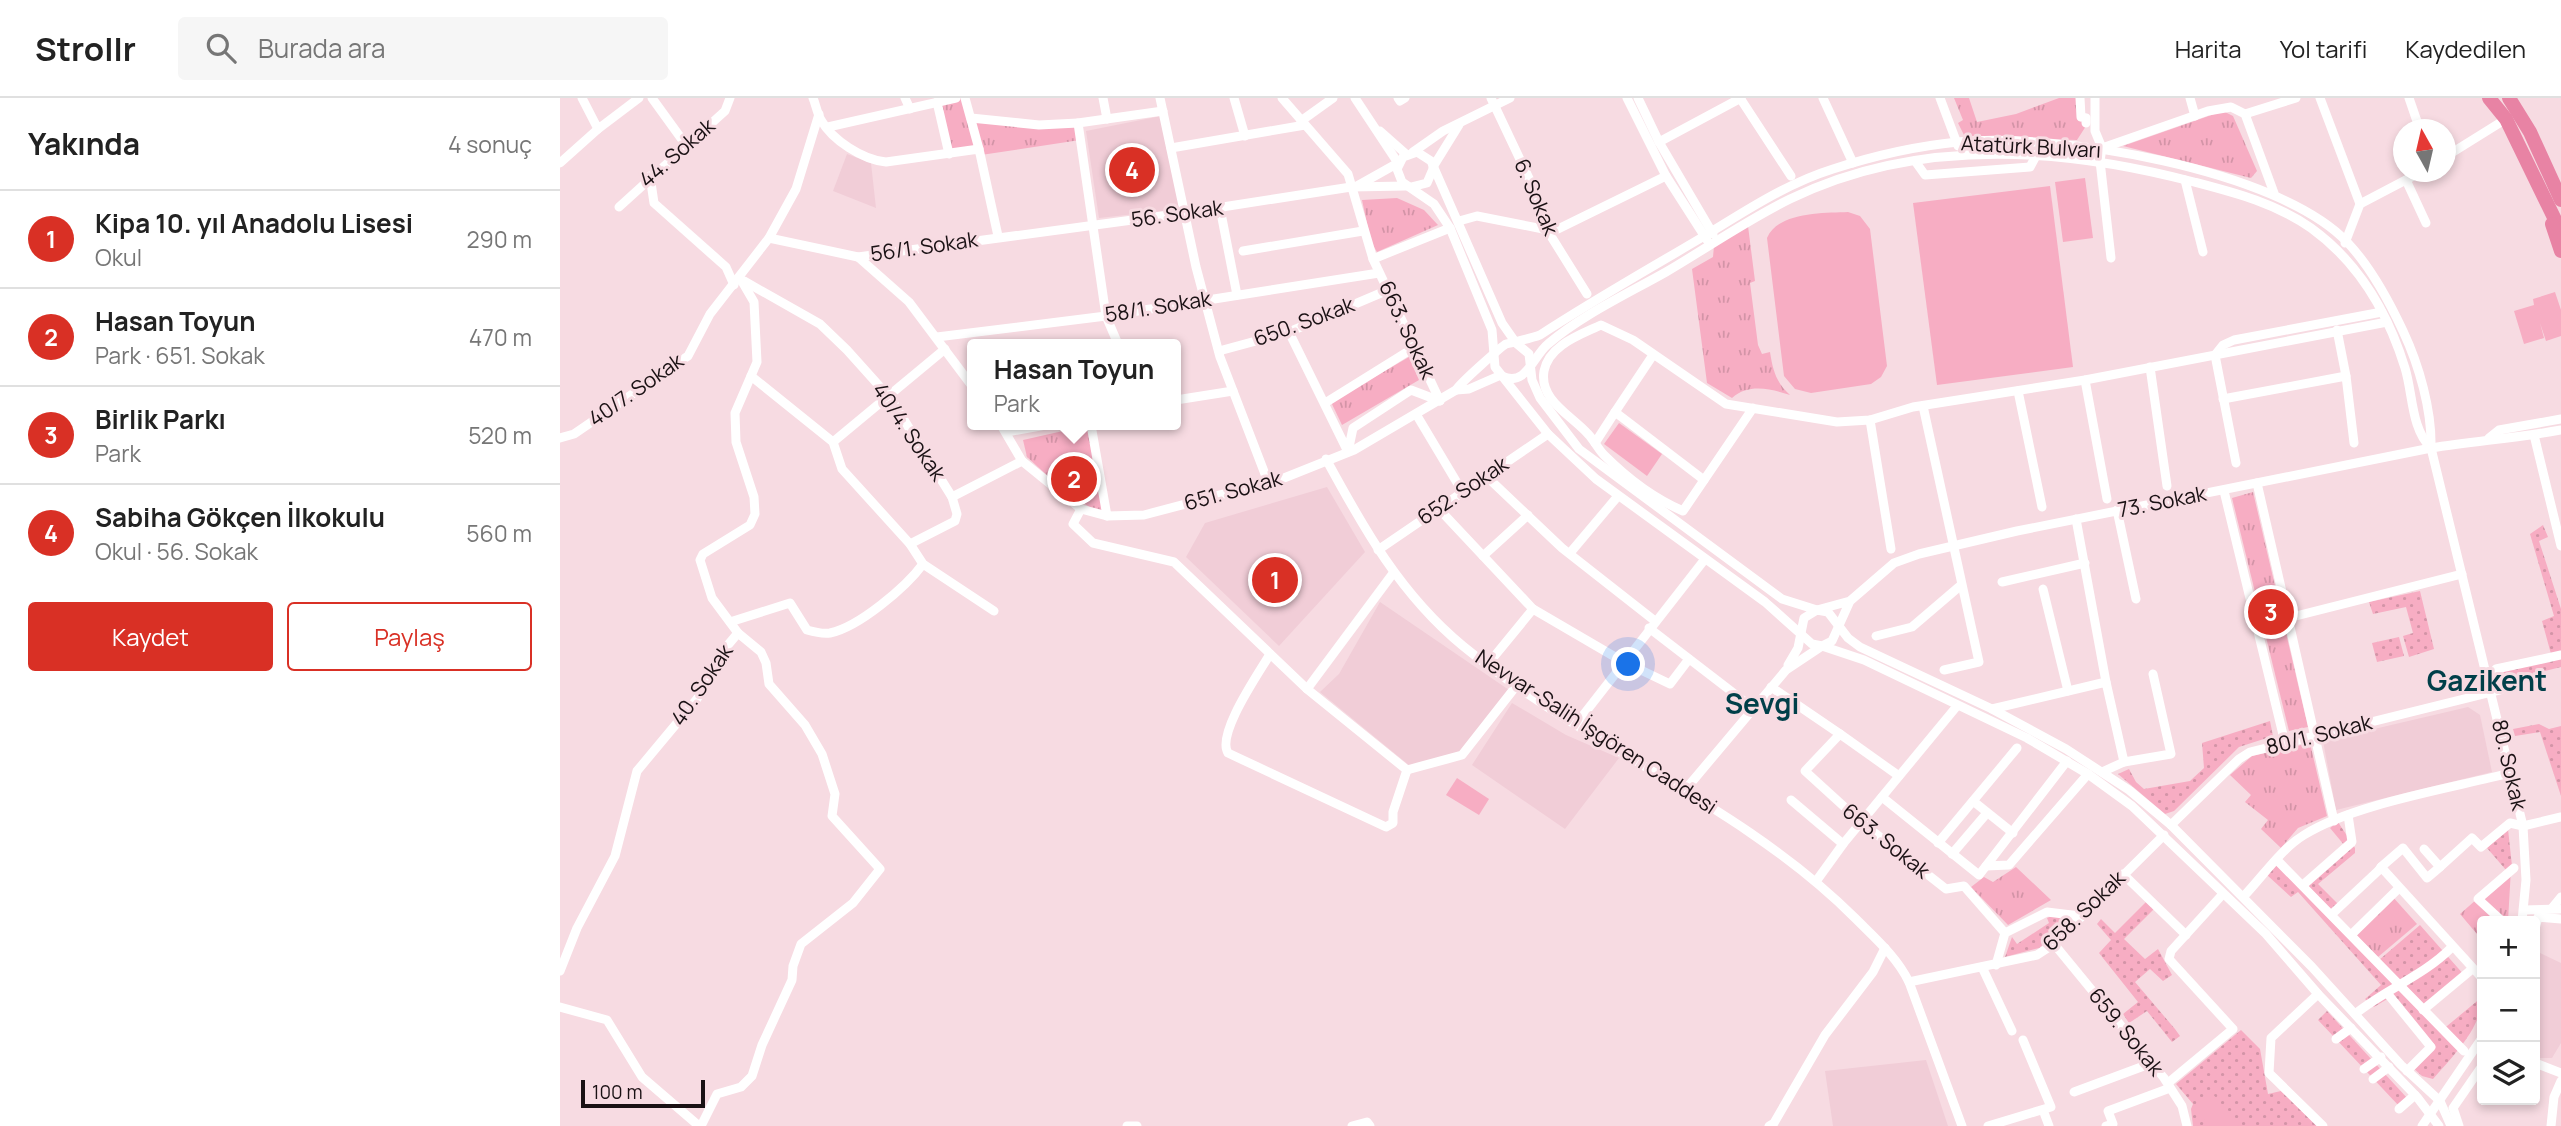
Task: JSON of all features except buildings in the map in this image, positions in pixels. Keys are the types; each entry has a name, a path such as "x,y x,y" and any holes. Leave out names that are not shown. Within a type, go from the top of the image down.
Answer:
{"highway":[{"path":"2489,98 2506,119 2544,180 2561,200"},
{"path":"2509,98 2544,180 2561,232"},
{"path":"2544,180 2561,190"},
{"path":"2544,180 2561,251"}],"street":[{"path":"582,98 598,129"},
{"path":"560,163 598,129 639,98"},
{"path":"652,98 686,145"},
{"name":"44. Sokak","path":"619,207 650,176 725,111 730,98"},
{"path":"813,98 828,127 854,150 878,161 979,149"},
{"path":"905,98 910,109"},
{"path":"828,127 956,98"},
{"path":"965,98 998,236"},
{"path":"1103,98 1107,119"},
{"path":"1160,98 1184,214 1219,351 1268,482"},
{"path":"1234,98 1245,136"},
{"path":"1282,98 1348,174 1373,259"},
{"path":"1171,148 1303,123 1333,98"},
{"path":"1355,98 1398,163 1398,177 1434,204 1450,228 1492,330 1495,367 1548,434 1596,480 1705,559 1802,633 1808,641 1864,660 2027,738 2088,774 2164,835 2222,895 2266,934 2318,994 2381,1057 2431,1113 2439,1126"},
{"path":"1398,98 1400,101 1405,98"},
{"path":"1398,163 1443,131 1459,125 1493,103 1510,98"},
{"path":"1627,98 1666,176 1708,234"},
{"path":"1637,98 1714,244"},
{"path":"1659,142 1741,98 1791,176"},
{"path":"1940,98 1958,142 1959,155"},
{"path":"2080,98 2081,117 2086,118 2086,123"},
{"path":"2095,98 2095,131 2102,148 2100,161 2111,258"},
{"path":"2190,98 2195,116"},
{"path":"2245,114 2296,98"},
{"path":"2320,98 2360,204 2347,241 2340,250"},
{"path":"2409,98 2416,119"},
{"path":"1826,99 1853,163"},
{"path":"937,102 949,154"},
{"path":"2102,148 2230,102 2245,114 2274,193"},
{"name":"6. Sokak","path":"1493,103 1545,212 1548,230 1587,294"},
{"path":"971,118 1039,125 1078,123 1163,111"},
{"path":"737,282 768,238 796,188 819,114"},
{"path":"2456,150 2506,119"},
{"path":"1078,123 1106,316 1116,339"},
{"path":"1408,186 1427,183 1459,125"},
{"path":"1378,130 1410,153 1425,155 1459,221 1502,323 1516,344 1526,349 1532,380 1540,398 1579,449 1782,599 1832,615 1860,647 1992,709 2129,790 2171,825 2244,896 2407,1071 2440,1101 2451,1126"},
{"name":"Atatürk Bulvarı","path":"1456,390 1465,378 1494,357 1505,344 1516,344 1540,335 1781,190 1853,163 1958,142 2032,143 2102,148 2274,193 2315,216 2347,241 2396,316 2416,362 2432,434 2431,448"},
{"name":"Atatürk Bulvarı","path":"1501,375 1518,378 1548,344 1787,201 1828,183 1915,161 1959,155 2036,155 2100,161 2256,199 2277,208 2340,250 2387,322 2404,365 2421,438 2431,448"},
{"path":"1915,161 1925,174 2030,167 2036,155"},
{"name":"56. Sokak","path":"1353,187 1398,163"},
{"path":"650,176 654,203 726,267 754,302 757,362 751,376 833,442 842,469 911,544 923,564 994,611"},
{"path":"1459,221 1477,216 1548,230 1565,226 1666,176"},
{"path":"2185,180 2203,252"},
{"path":"2360,204 2402,182"},
{"path":"2407,182 2426,223"},
{"name":"56. Sokak","path":"998,236 1184,214 1353,187 1408,186"},
{"path":"1220,208 1237,295"},
{"name":"663. Sokak","path":"1440,401 1373,259 1450,228"},
{"path":"1243,251 1363,231"},
{"name":"56/1. Sokak","path":"768,238 858,257 998,236"},
{"path":"858,257 909,302 967,379"},
{"name":"58/1. Sokak","path":"937,337 1106,316 1380,273"},
{"name":"40/4. Sokak","path":"737,282 820,324 888,395 929,456 951,497 1022,461"},
{"name":"40/7. Sokak","path":"560,438 574,434 677,367 688,356 710,314 737,282"},
{"name":"650. Sokak","path":"1219,351 1289,332 1388,290"},
{"path":"2236,463 2215,355 2223,345 2234,340 2382,312"},
{"path":"1683,511 1662,502 1603,455 1595,443 1549,396 1544,384 1544,369 1553,352 1601,326 1633,340 1726,404 1838,422 1870,420 1923,406 2085,380 2387,322"},
{"path":"2337,330 2354,443"},
{"path":"1289,332 1348,452"},
{"path":"1325,403 1415,348"},
{"path":"833,442 945,349"},
{"path":"1595,443 1653,355"},
{"path":"2404,365 2416,362"},
{"path":"2150,367 2168,486"},
{"path":"1456,390 1469,389 1501,375"},
{"name":"40. Sokak","path":"560,971 576,928 615,856 637,771 697,699 722,652 738,633 712,598 700,560 702,554 750,525 755,514 754,497 736,442 735,413 751,376"},
{"path":"2223,399 2346,376"},
{"path":"2085,380 2107,499"},
{"path":"1348,452 1353,428 1411,390 1440,401"},
{"name":"651. Sokak","path":"1005,430 1022,461 1081,509 1107,516 1144,515 1268,482 1348,452 1456,390"},
{"path":"1181,399 1233,391"},
{"path":"2018,391 2042,508"},
{"path":"1923,406 1954,543 1960,586 1979,662 1944,670"},
{"path":"1676,521 1753,408"},
{"path":"1615,412 1704,480"},
{"path":"1416,414 1462,491"},
{"path":"2488,438 2499,430 2561,419"},
{"path":"1870,420 1891,549"},
{"path":"1092,430 1107,516"},
{"path":"2488,438 2502,441 2561,430"},
{"name":"652. Sokak","path":"1378,550 1548,434"},
{"path":"2533,435 2561,547"},
{"name":"73. Sokak","path":"1850,601 1894,563 1954,543 2488,438"},
{"name":"80. Sokak","path":"2431,448 2523,826 2526,880 2523,916"},
{"name":"Nevvar-Salih İşgören Caddesi","path":"1326,459 1378,550 1412,598 1463,646 1517,685 1685,790 1817,880 1885,948 1902,967 1909,982 1962,1126"},
{"path":"1486,475 1570,554 1689,659 1754,708"},
{"path":"2257,483 2333,821"},
{"path":"2224,491 2285,744"},
{"path":"1570,554 1618,496"},
{"path":"911,544 955,521 957,514 951,497"},
{"path":"1438,508 1533,609 1622,662 1670,684 1689,659"},
{"path":"1081,509 1073,524 1082,536 1093,543 1174,562 1307,689 1407,770"},
{"path":"2117,510 2136,599"},
{"path":"1483,556 1528,515"},
{"path":"2076,519 2106,682 2124,762"},
{"path":"1577,723 1705,559"},
{"path":"2002,582 2085,563"},
{"path":"730,622 790,603 807,630 829,633 855,622 904,585 923,564"},
{"path":"1307,689 1394,572"},
{"path":"2288,618 2462,574"},
{"path":"1876,636 1912,627 1960,586"},
{"path":"2043,589 2068,691"},
{"path":"1786,670 1802,633 1804,618 1817,610 1850,601"},
{"path":"1685,790 1786,670 1832,641 1850,601"},
{"path":"1488,664 1533,609"},
{"path":"560,1007 607,1020 642,1076 700,1126 717,1094 741,1087 752,1076 762,1045 792,980 793,966 801,944 853,903 880,869 832,816 835,794 822,754 806,725 769,684 766,663 761,652 738,633"},
{"path":"1270,654 1229,726 1225,745 1228,753 1386,827 1393,823 1393,812 1407,770"},
{"path":"2492,692 2500,690 2496,669 2561,654"},
{"path":"2102,772 2124,762 2171,754 2153,674"},
{"path":"1992,709 2106,682"},
{"path":"1407,770 1462,755 1517,685"},
{"path":"1771,687 1899,776"},
{"name":"80/1. Sokak","path":"2171,825 2239,759 2250,752 2492,692"},
{"path":"1817,880 1843,844 1957,706"},
{"name":"663. Sokak","path":"1840,734 1805,771 1861,822 1946,889 1965,886"},
{"path":"1938,843 2017,748"},
{"path":"2005,933 1965,886 1979,875 2067,761"},
{"path":"2244,896 2302,836 2333,821 2510,773"},
{"path":"1986,866 2009,865 2088,774"},
{"path":"1882,797 1979,875"},
{"path":"1791,800 1843,844"},
{"path":"1973,802 2013,833"},
{"path":"1952,854 1987,813"},
{"path":"2303,885 2352,842 2348,815"},
{"path":"2332,914 2403,848 2427,878 2472,838 2481,847 2510,823 2523,826 2561,817"},
{"name":"658. Sokak","path":"1909,982 2038,955 2054,944 2164,835"},
{"path":"2424,849 2440,867"},
{"path":"2277,860 2464,1051"},
{"path":"2380,868 2397,890 2481,979"},
{"path":"2380,868 2481,979"},
{"path":"2497,916 2478,899 2514,868"},
{"path":"2123,874 2186,935"},
{"path":"2352,934 2397,890"},
{"path":"2111,1125 2108,1111 2169,1085 2233,1029 2169,959 2171,951 2222,895"},
{"path":"2525,910 2557,909 2561,897"},
{"path":"1996,965 2005,933 2047,912 2080,916"},
{"path":"2540,917 2561,919"},
{"name":"659. Sokak","path":"2054,944 2169,1085 2182,1106 2187,1126"},
{"path":"1769,1126 1774,1123 1825,1035 1873,972 1885,948"},
{"path":"2355,1014 2387,993 2397,983 2412,979 2451,948"},
{"path":"1982,967 2012,1031"},
{"path":"2423,1010 2471,970"},
{"path":"2387,993 2431,1047 2407,1071"},
{"path":"2318,994 2271,1038 2269,1073 2323,1126"},
{"path":"2336,1039 2351,1028"},
{"path":"1988,1126 2051,1107 2023,1040"},
{"path":"2422,1126 2481,1042"},
{"path":"2364,1069 2381,1057"},
{"path":"2074,1092 2152,1063"},
{"path":"2540,1065 2561,1073"},
{"path":"2373,1079 2389,1067"},
{"path":"2459,1126 2453,1108 2477,1073"},
{"path":"2551,1126 2554,1097 2561,1081"},
{"path":"2399,1110 2415,1095"},
{"path":"2043,1110 2049,1126"},
{"path":"1352,1126 1367,1122 1370,1126"},
{"path":"1127,1126 1137,1126"}],"shaded area":[{"path":"1161,116 1180,209 1099,218 1086,131"},
{"path":"847,154 871,163 876,208 833,191"},
{"path":"1327,487 1365,552 1279,646 1186,557 1205,523"},
{"path":"1380,602 1509,690 1462,752 1410,766 1320,692 1339,674"},
{"path":"1512,703 1566,735 1619,758 1565,829 1472,765"},
{"path":"2468,707 2480,715 2492,772 2336,810 2323,741"},
{"path":"2540,953 2561,963 2561,1043 2552,1058 2540,1058"},
{"path":"1926,1060 1948,1126 1833,1126 1825,1071"}],"green space":[{"path":"965,98 971,118 1078,123 1080,140 981,155 980,150 949,154 937,102"},
{"path":"1954,98 1969,98 1977,122 2016,114 2059,98 2080,98 2086,126 2077,140 1965,137 1958,123 1963,120"},
{"path":"2223,111 2233,116 2257,171 2251,178 2123,146"},
{"path":"2085,178 2093,238 2063,242 2055,182"},
{"path":"2050,186 2073,367 1937,385 1913,203"},
{"path":"1397,198 1424,210 1438,225 1377,252 1371,242 1362,200"},
{"path":"1848,212 1860,216 1870,229 1887,366 1881,377 1871,384 1811,393 1795,389 1784,376 1767,238 1773,229 1791,219 1814,214"},
{"path":"1748,226 1755,281 1750,283 1758,345 1762,354 1770,352 1776,376 1790,395 1768,389 1753,389 1732,398 1707,383 1692,269 1713,257 1714,246"},
{"path":"2555,292 2561,310 2561,336 2546,341 2540,323 2544,338 2524,344 2514,311 2534,305 2533,299"},
{"path":"1409,357 1419,380 1342,425 1331,402"},
{"path":"1619,423 1662,454 1647,476 1604,444"},
{"path":"1067,430 1090,430 1103,516 1061,488 1027,457 1023,440"},
{"path":"2253,492 2308,727 2289,731 2232,498"},
{"path":"2543,525 2548,537 2539,541 2561,609 2561,651 2551,654 2542,621 2554,616 2530,534"},
{"path":"2420,591 2434,649 2409,657 2403,636 2413,633 2406,607 2373,614 2369,602"},
{"path":"2399,637 2404,656 2377,662 2372,643"},
{"path":"2561,656 2561,667 2506,681 2503,671"},
{"path":"2270,721 2273,736 2239,747 2174,811 2165,814 2118,774 2129,769 2136,782 2144,789 2190,781 2204,768 2202,743"},
{"path":"2539,724 2549,729 2561,726 2561,796 2540,732 2515,736 2513,729"},
{"path":"2310,743 2327,816 2298,828 2281,848 2261,829 2268,820 2245,802 2251,795 2230,775 2252,756"},
{"path":"1457,778 1489,799 1479,815 1446,795"},
{"path":"2338,822 2355,848 2355,853 2318,884 2338,904 2329,913 2379,960 2420,925 2465,976 2423,1011 2441,1031 2477,1001 2477,1020 2472,1031 2433,1079 2422,1076 2412,1067 2435,1045 2389,998 2374,1007 2365,999 2381,985 2298,892 2291,897 2267,875 2278,863 2306,885 2345,846 2330,828"},
{"path":"2508,829 2512,866 2506,870 2487,848"},
{"path":"2016,867 2051,900 2008,925 1971,887 1984,877 1993,882"},
{"path":"2511,869 2508,916 2477,916 2477,934 2460,914"},
{"path":"2392,896 2417,924 2378,957 2355,934"},
{"path":"2146,902 2154,909 2124,939 2145,959 2158,949 2172,975 2163,981 2150,969 2135,982 2180,1036 2172,1042 2147,1011 2129,1023 2123,1014 2138,1002 2099,953 2111,940 2097,924 2101,919 2115,933"},
{"path":"2054,915 2070,922 2039,948 2005,957 2012,937 2017,944 2049,923 2047,918"},
{"path":"2327,1011 2408,1099 2399,1106 2318,1020"},
{"path":"2241,1030 2260,1049 2268,1094 2281,1091 2318,1126 2193,1126 2193,1104 2176,1084"},
{"path":"2213,1094 2238,1126 2210,1126 2195,1108"}],"place":[{"name":"Sabiha Gökçen İlkokulu","path":"1132,170"},
{"name":"Hasan Toyun","path":"1074,479"},
{"name":"Kipa 10. yıl Anadolu Lisesi","path":"1275,580"},
{"name":"Birlik Parkı","path":"2271,612"}],"district":[{"name":"Gazikent","path":"2487,681"},
{"name":"Sevgi","path":"1762,704"}]}
